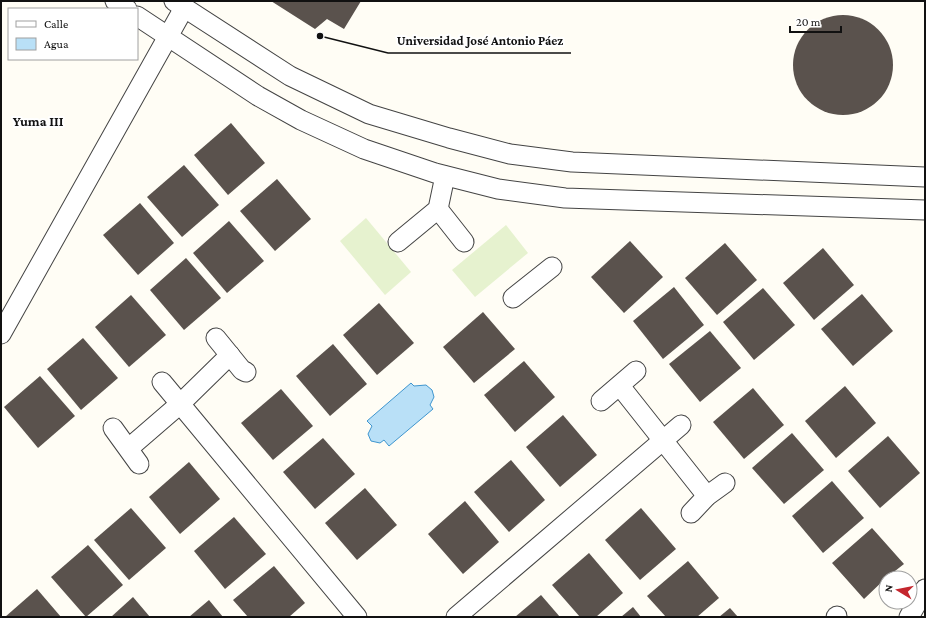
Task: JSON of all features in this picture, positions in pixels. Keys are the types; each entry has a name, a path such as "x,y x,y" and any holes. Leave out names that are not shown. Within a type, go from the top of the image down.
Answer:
{"street":[{"path":"114,1 125,8"},
{"path":"1,334 169,37 179,4 290,76 369,114 449,138 510,154 572,162 925,177"},
{"path":"138,17 258,96 301,120 364,149 445,176 498,189 565,198 925,210"},
{"path":"398,242 438,209 445,176"},
{"path":"438,209 464,242"},
{"path":"513,298 552,267"},
{"path":"216,338 242,370 246,372"},
{"path":"129,448 180,404 230,355"},
{"path":"602,401 636,371"},
{"path":"162,382 357,617"},
{"path":"620,386 707,496"},
{"path":"456,617 681,425"},
{"path":"113,428 129,448 138,464"},
{"path":"691,513 707,496 725,483"},
{"path":"909,617 925,589"}],"green space":[{"path":"366,218 411,272 385,295 340,241"},
{"path":"506,225 528,253 475,297 452,270"}],"water":[{"path":"411,383 414,386 426,385 432,390 434,397 430,405 433,409 389,446 384,440 380,443 371,441 368,434 372,426 367,421"}],"building":[{"path":"271,1 361,1 344,29 327,19 315,29"},
{"path":"843,15 862,19 878,30 889,46 893,65 889,84 878,100 862,111 843,115 824,111 808,100 797,84 793,65 797,46 808,30 824,19"},
{"path":"231,123 265,163 228,195 194,155"},
{"path":"184,165 219,205 182,237 147,197"},
{"path":"277,179 311,219 275,251 240,211"},
{"path":"140,203 174,243 138,275 103,235"},
{"path":"229,221 264,261 227,293 193,253"},
{"path":"630,241 663,277 624,313 591,277"},
{"path":"725,243 757,280 717,315 685,278"},
{"path":"823,248 854,285 814,320 783,283"},
{"path":"186,258 221,298 184,330 150,290"},
{"path":"674,287 704,325 663,359 633,321"},
{"path":"763,288 795,325 754,360 723,322"},
{"path":"862,294 893,331 853,366 821,329"},
{"path":"131,295 166,335 129,367 95,327"},
{"path":"379,303 414,343 377,375 343,335"},
{"path":"483,312 515,349 474,383 443,347"},
{"path":"710,331 741,368 700,402 669,364"},
{"path":"83,338 118,378 81,410 47,369"},
{"path":"333,344 367,384 330,416 296,376"},
{"path":"524,361 555,397 515,432 484,395"},
{"path":"40,376 75,416 38,448 4,407"},
{"path":"845,386 876,423 836,458 805,421"},
{"path":"753,388 784,425 744,459 713,422"},
{"path":"281,389 313,426 273,460 241,423"},
{"path":"563,415 597,455 560,487 526,447"},
{"path":"792,433 824,470 784,504 752,468"},
{"path":"888,436 920,473 880,508 848,471"},
{"path":"323,438 355,474 315,509 283,472"},
{"path":"511,460 545,500 509,532 474,492"},
{"path":"189,462 220,499 180,534 149,497"},
{"path":"832,481 864,518 823,553 792,516"},
{"path":"365,488 397,525 357,560 325,523"},
{"path":"465,501 499,542 463,574 428,534"},
{"path":"131,508 166,548 129,580 94,540"},
{"path":"641,508 676,549 640,580 605,540"},
{"path":"234,517 266,554 225,589 194,551"},
{"path":"872,528 904,564 896,570 878,570 878,586 864,599 832,563"},
{"path":"88,545 123,585 86,617 51,577"},
{"path":"589,553 623,593 596,617 580,617 552,585"},
{"path":"688,561 719,598 697,617 666,617 647,596"},
{"path":"274,566 305,603 289,617 248,617 233,600"},
{"path":"37,589 61,617 5,617"},
{"path":"541,595 560,617 515,617"},
{"path":"133,597 150,617 111,617"},
{"path":"209,600 223,617 189,617"},
{"path":"633,607 641,617 621,617"},
{"path":"730,608 738,617 719,617"}],"place":[{"name":"Universidad José Antonio Páez","path":"320,36"}],"district":[{"name":"Yuma III","path":"38,121"}]}
